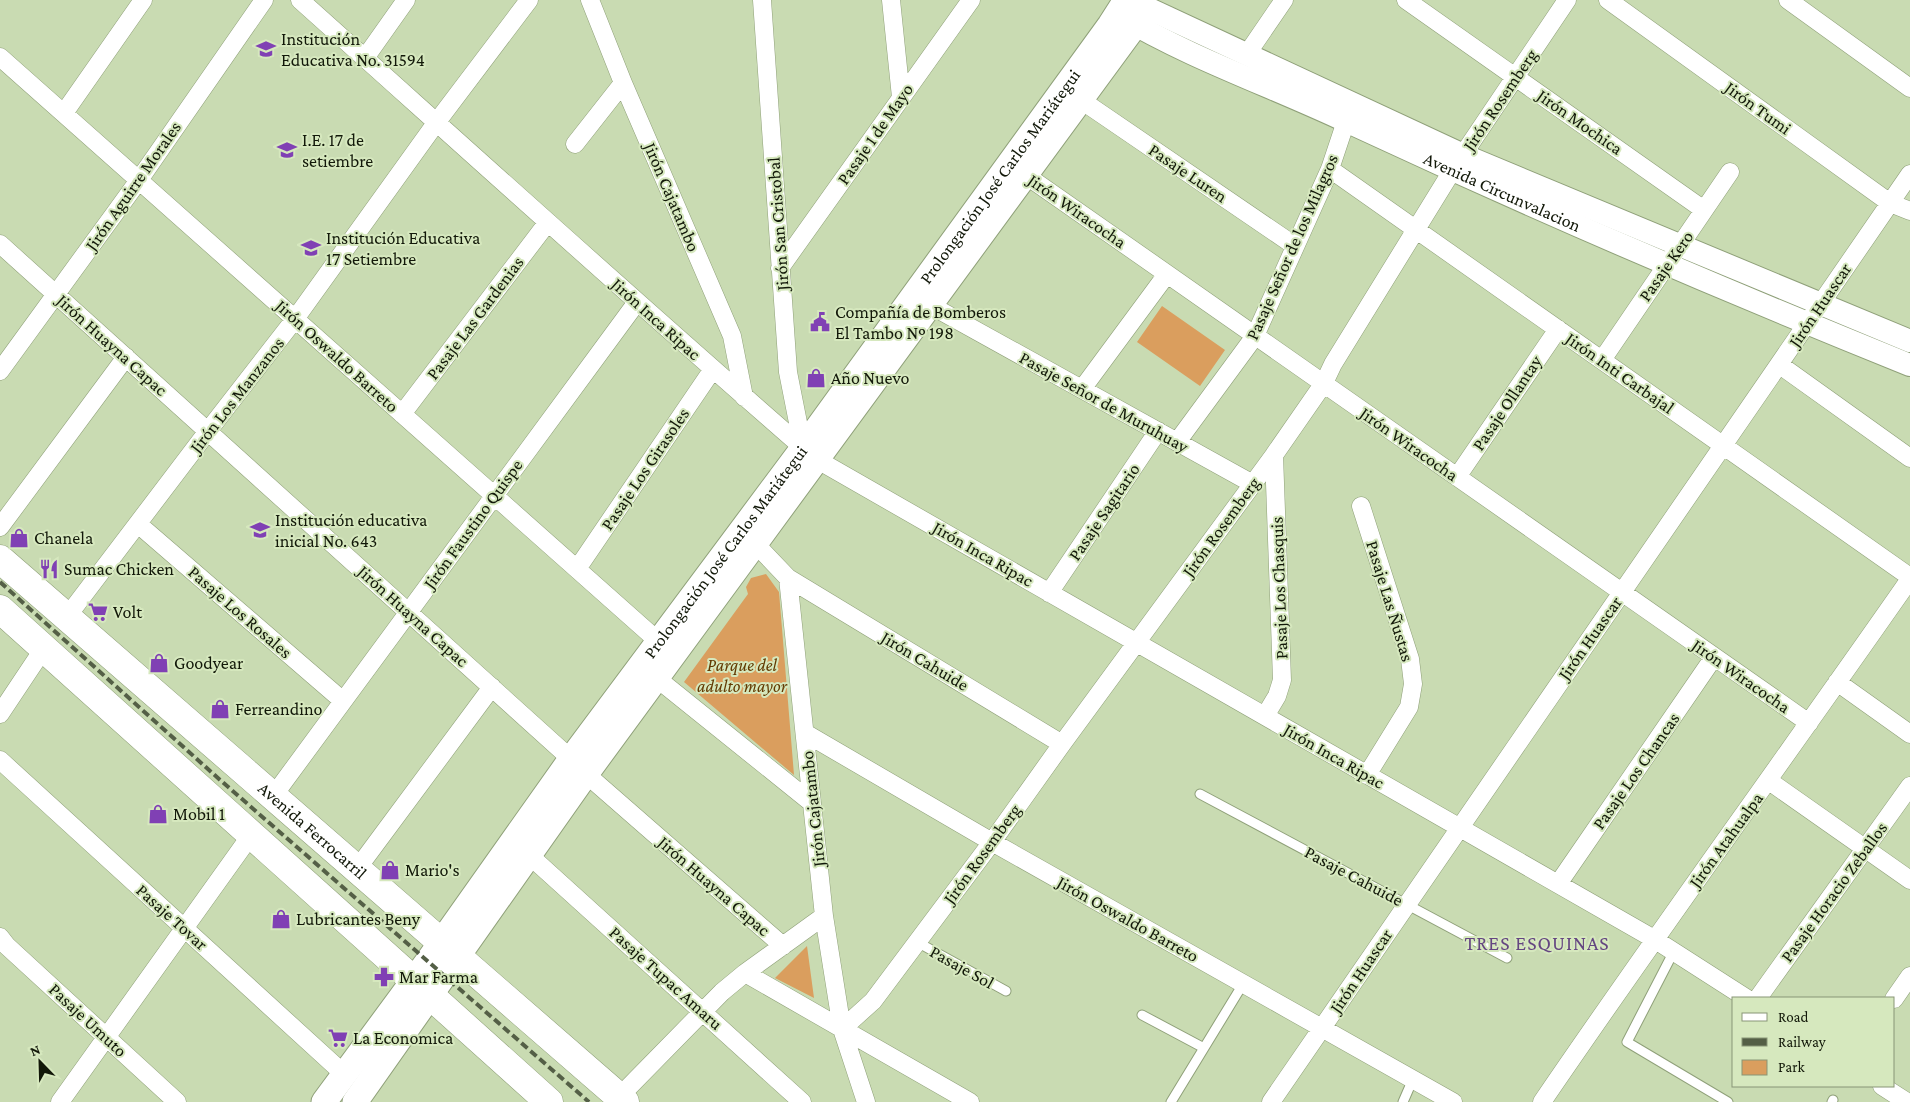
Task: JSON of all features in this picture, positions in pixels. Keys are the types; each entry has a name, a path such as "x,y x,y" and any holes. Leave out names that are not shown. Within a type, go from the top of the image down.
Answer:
{"main road":[{"name":"Prolongación José Carlos Mariátegui","path":"810,453 930,305 1018,169 1081,100 1131,7"},
{"name":"Prolongación José Carlos Mariátegui","path":"355,1102 422,988 579,766 667,649 1018,169 1131,7"},
{"name":"Avenida Ferrocarril","path":"0,559 66,618 274,795 622,1100"},
{"path":"0,609 549,1102"},
{"name":"Prolongación José Carlos Mariátegui","path":"449,950 529,855 579,766"},
{"name":"Prolongación José Carlos Mariátegui","path":"324,1102 344,1074 422,988"}],"street":[{"path":"64,114 143,0"},
{"name":"Jirón Aguirre Morales","path":"0,371 139,180 264,0"},
{"name":"Jirón Inca Ripac","path":"300,0 637,302 810,453 1654,939 1744,997"},
{"path":"365,58 406,0"},
{"name":"Jirón Los Manzanos","path":"66,618 296,319 436,123 529,0"},
{"name":"Jirón Cajatambo","path":"590,0 623,83 732,336 744,397"},
{"name":"Jirón San Cristobal","path":"762,0 788,372 810,453"},
{"path":"891,0 901,97"},
{"name":"Pasaje 1 de Mayo","path":"780,268 971,0"},
{"path":"1247,54 1284,0"},
{"name":"Jirón Mochica","path":"1406,0 1704,210"},
{"name":"Jirón Rosemberg","path":"842,1029 872,1002 992,842 1274,455 1324,383 1333,364 1458,163 1567,0"},
{"name":"Jirón Tumi","path":"1608,0 1890,203 1910,211"},
{"path":"1788,0 1910,88"},
{"name":"Avenida Circunvalacion","path":"1131,7 1247,54 1458,163 1667,264 1807,324 1910,365"},
{"name":"Avenida Circunvalacion","path":"1131,7 1157,37 1346,120 1680,245 1910,341"},
{"name":"Jirón Oswaldo Barreto","path":"0,57 667,649"},
{"path":"576,144 623,83"},
{"name":"Pasaje Luren","path":"1081,100 1295,246"},
{"name":"Pasaje Señor de los Milagros","path":"1177,442 1255,336 1330,169 1346,120"},
{"name":"Jirón Wiracocha","path":"1018,169 1809,723"},
{"name":"Jirón Inti Carbajal","path":"1330,169 1723,445 1908,586"},
{"name":"Pasaje Kero","path":"1602,360 1730,172"},
{"name":"Jirón Huascar","path":"1271,1102 1910,174"},
{"name":"Pasaje Las Gardenias","path":"402,414 548,222"},
{"name":"Jirón Huayna Capac","path":"0,244 492,688 783,946"},
{"path":"1082,389 1167,274"},
{"name":"Jirón Faustino Quispe","path":"274,795 637,302"},
{"name":"Pasaje Señor de Muruhuay","path":"930,305 1253,484"},
{"name":"Pasaje Ollantay","path":"1457,477 1558,329"},
{"path":"0,527 126,357"},
{"path":"1780,364 1910,458"},
{"name":"Pasaje Los Girasoles","path":"577,570 713,369"},
{"name":"Pasaje Sagitario","path":"1050,592 1158,431"},
{"name":"Pasaje Los Chasquis","path":"1265,716 1277,696 1282,680 1274,455"},
{"name":"Pasaje Las Ñustas","path":"1361,506 1410,659 1413,684 1409,707 1368,775"},
{"name":"Pasaje Los Rosales","path":"138,524 343,701"},
{"path":"749,537 788,578"},
{"name":"Jirón Cajatambo","path":"788,578 824,916 842,1029 866,1102"},
{"name":"Jirón Cahuide","path":"788,578 1062,744"},
{"name":"Jirón Atahualpa","path":"1542,1102 1654,939 1769,781 1837,682 1908,586"},
{"path":"0,714 44,648"},
{"name":"Pasaje Los Chancas","path":"1558,884 1714,657"},
{"path":"649,672 812,803"},
{"path":"1837,682 1910,734"},
{"path":"357,868 492,688"},
{"name":"Jirón Oswaldo Barreto","path":"805,733 992,842 1453,1102"},
{"name":"Pasaje Tovar","path":"0,760 344,1074"},
{"path":"1769,781 1910,880"},
{"name":"Pasaje Horacio Zeballos","path":"1759,997 1910,786"},
{"path":"60,1102 251,835"},
{"name":"Pasaje Tupac Amaru","path":"529,855 802,1102"},
{"path":"622,1100 722,992 824,916"},
{"name":"Pasaje Umuto","path":"0,937 7,946 177,1102"},
{"path":"745,973 970,1102"},
{"path":"1895,998 1910,976"},
{"path":"1884,1087 1907,1102"}],"lane":[{"name":"Pasaje Cahuide","path":"1200,794 1507,958"},
{"name":"Pasaje Sol","path":"917,942 1006,991"},
{"path":"1674,952 1627,1042 1728,1102"},
{"path":"1171,1102 1243,984"},
{"path":"1142,1016 1204,1048"},
{"path":"1403,1102 1413,1079"}],"green space":[{"path":"1162,306 1225,350 1200,386 1137,342"},
{"name":"Parque del adulto mayor","path":"766,574 779,592 794,775 684,682 748,594 746,587 751,578"},
{"path":"807,946 814,998 775,978"}],"railway":[{"path":"0,582 219,779 589,1102"}],"place":[{"name":"Institución Educativa No. 31594","path":"266,49"},
{"name":"I.E. 17 de setiembre","path":"287,150"},
{"name":"Institución Educativa 17 Setiembre","path":"311,248"},
{"name":"Compañía de Bomberos El Tambo Nº 198","path":"820,322"},
{"name":"Año Nuevo","path":"816,378"},
{"name":"Institución educativa inicial No. 643","path":"260,530"},
{"name":"Chanela","path":"19,538"},
{"name":"Sumac Chicken","path":"49,569"},
{"name":"Volt","path":"98,612"},
{"name":"Goodyear","path":"159,663"},
{"name":"Ferreandino","path":"220,709"},
{"name":"Mobil 1","path":"158,814"},
{"name":"Mario's","path":"390,870"},
{"name":"Lubricantes Beny","path":"281,919"},
{"name":"Mar Farma","path":"384,977"},
{"name":"La Economica","path":"338,1038"}],"district":[{"name":"TRES ESQUINAS","path":"1537,943"}]}
